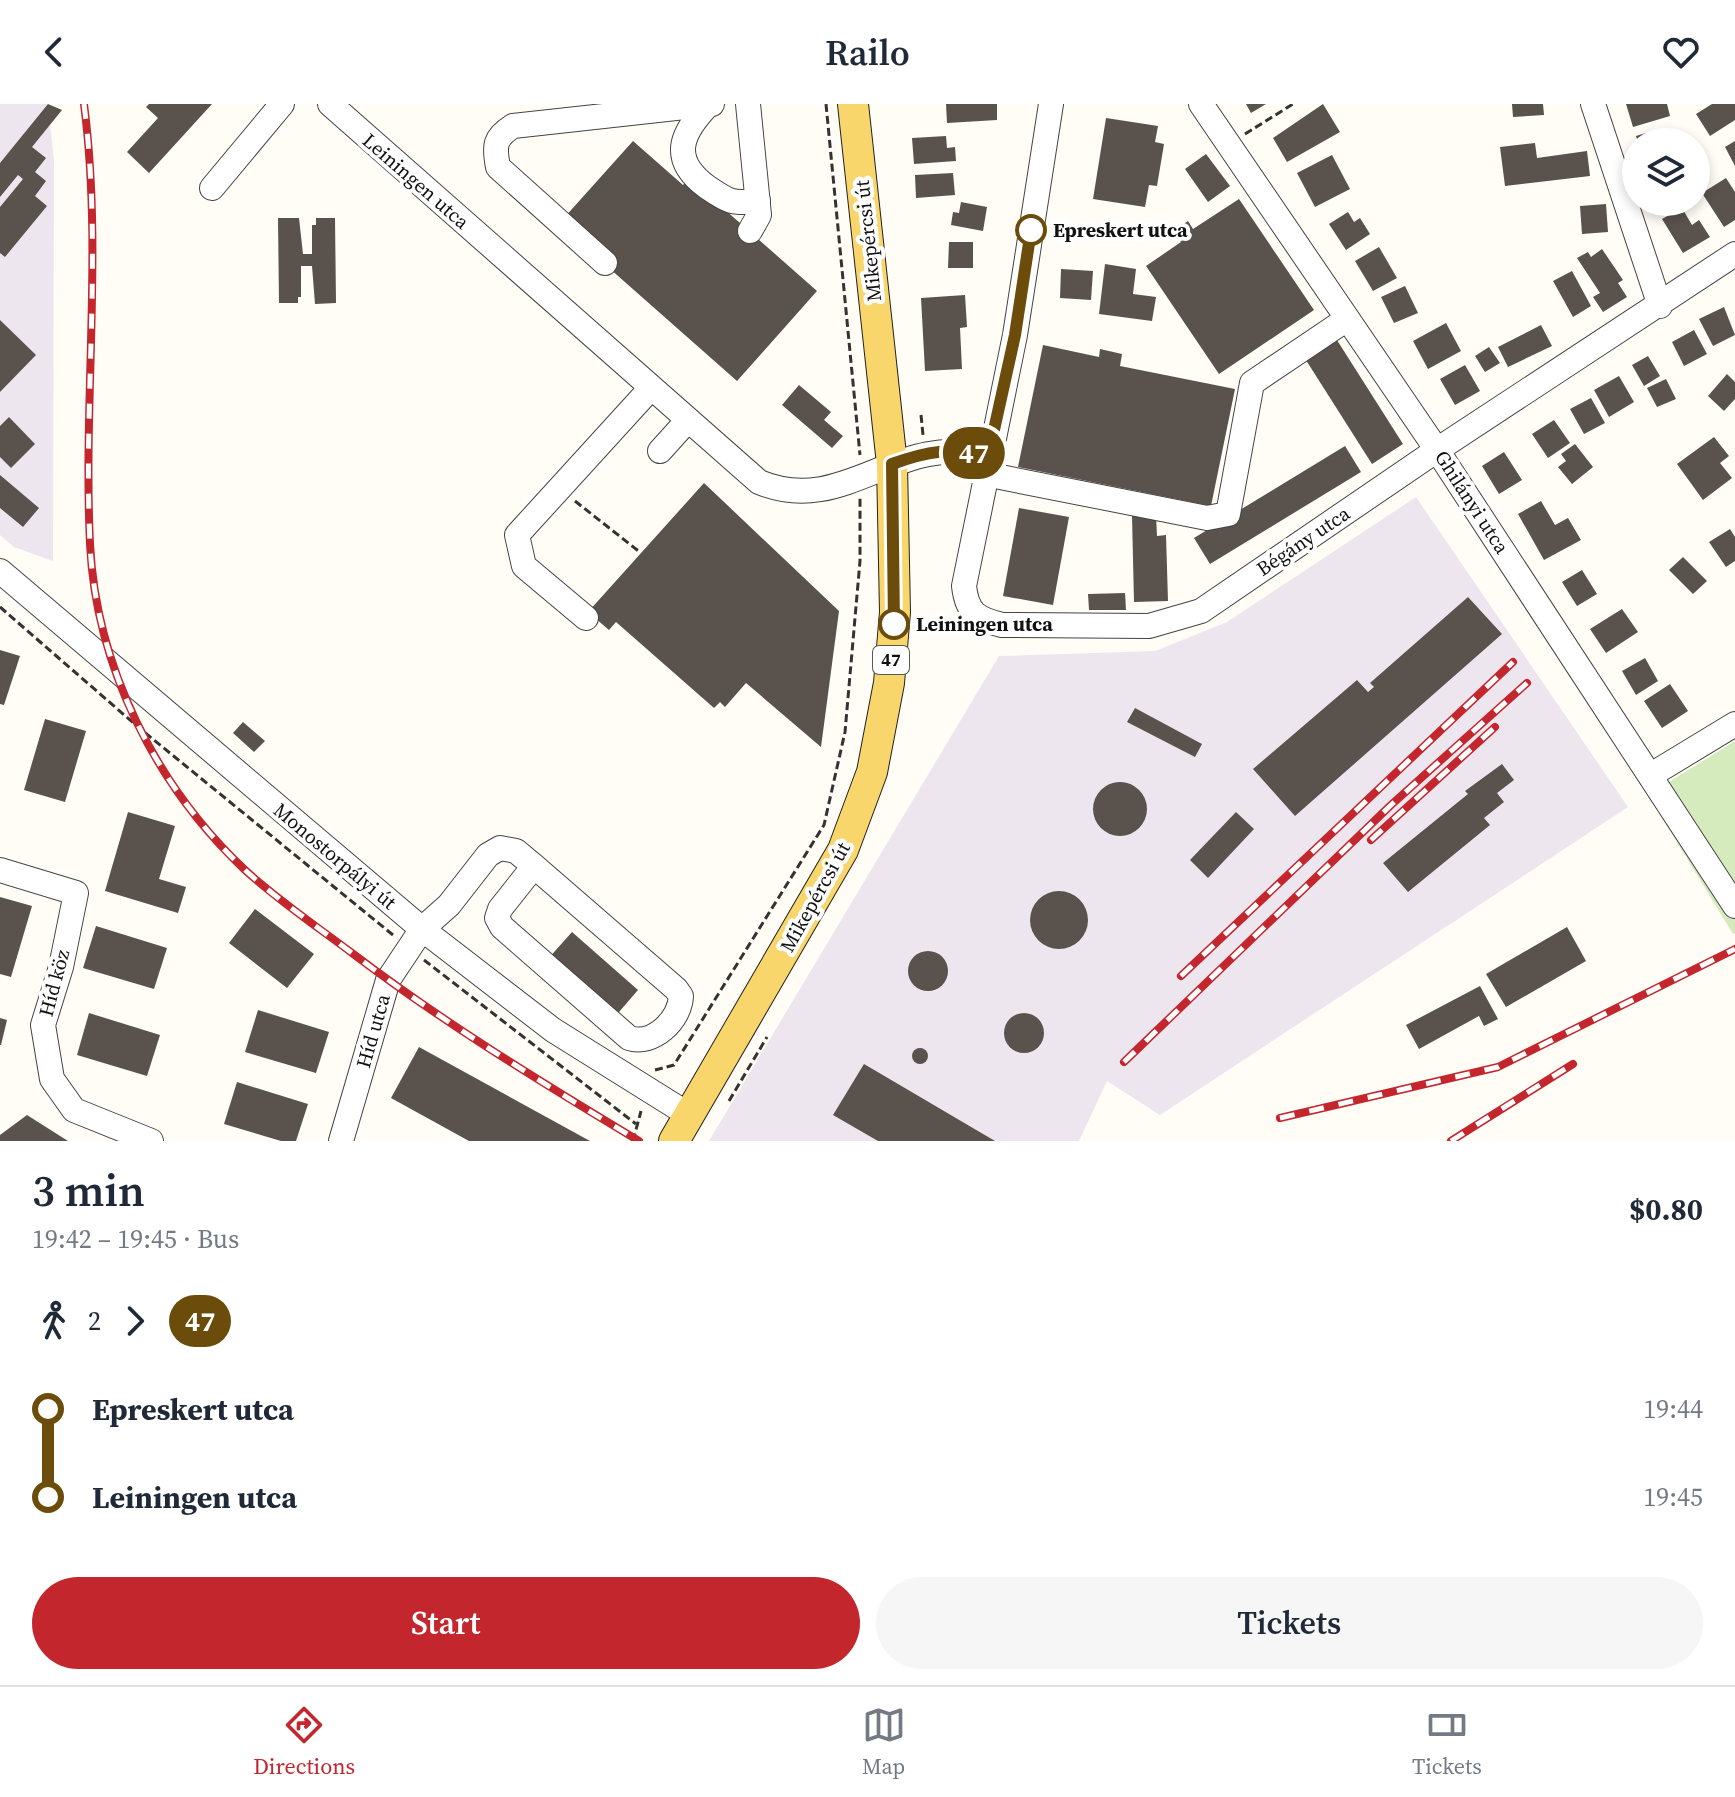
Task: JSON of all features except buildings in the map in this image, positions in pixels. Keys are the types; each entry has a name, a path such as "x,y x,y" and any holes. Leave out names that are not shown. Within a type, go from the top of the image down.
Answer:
{"main road":[{"name":"Mikepércsi út","path":"674,1141 843,850 872,772 889,683 895,612 892,464 853,104"}],"street":[{"path":"212,188 282,104"},
{"name":"Leiningen utca","path":"330,104 759,482 775,489 814,492 892,464"},
{"path":"710,104 684,137 682,157 694,177 731,204 758,201"},
{"path":"605,263 498,167 494,148 498,135 513,126 710,104"},
{"path":"748,104 759,215 750,231"},
{"path":"986,465 1015,335 1051,104"},
{"name":"Ghilányi utca","path":"1201,104 1437,450 1735,906"},
{"path":"1593,104 1660,306"},
{"name":"Bégány utca","path":"986,465 964,586 971,613 981,620 1002,625 1149,626 1174,622 1201,611 1437,450 1735,254"},
{"path":"892,464 925,452 965,450 986,465 1207,518 1228,514 1252,383 1347,319"},
{"path":"586,618 524,566 517,535 651,388"},
{"path":"660,451 688,420"},
{"name":"Monostorpályi út","path":"0,571 415,938 689,1115"},
{"path":"1651,775 1735,724"},
{"name":"Híd utca","path":"341,1141 388,980 415,938 449,905 488,855 500,848 516,851 534,866"},
{"path":"534,866 681,996 678,1010 655,1037 637,1041 502,927 497,918 534,866"},
{"name":"Híd köz","path":"0,870 76,893 61,967 43,1025 52,1079 74,1110 151,1141"}],"path":[{"path":"633,1141 655,1069 674,1065 824,825 845,732 860,561 860,478 826,104"},
{"path":"1229,145 1293,104"},
{"path":"574,499 641,553"},
{"path":"0,607 138,727 415,938 636,1124"},
{"path":"729,1101 767,1037"}],"shaded area":[{"path":"0,104 48,104 54,161 53,561 14,547 0,535"},
{"path":"1416,497 1628,807 1160,1115 1107,1081 1079,1141 709,1141 999,656 1155,651 1227,622"}],"green space":[{"path":"1735,741 1735,933 1733,934 1648,795"}],"railway":[{"path":"84,104 92,214 90,544 104,635 136,722 184,801 213,837 258,881 297,913 457,1028 639,1141"},
{"path":"1181,976 1513,662"},
{"path":"1124,1062 1391,805 1527,683"},
{"path":"1371,840 1495,727"},
{"path":"1280,1118 1498,1067 1735,949"},
{"path":"1451,1141 1573,1064"}],"bus line":[{"name":"47","path":"894,624 892,464 925,452 965,450 988,457 1015,335 1031,230"}],"place":[{"name":"Epreskert utca","path":"1031,230"},
{"name":"Leiningen utca","path":"894,624"}]}
